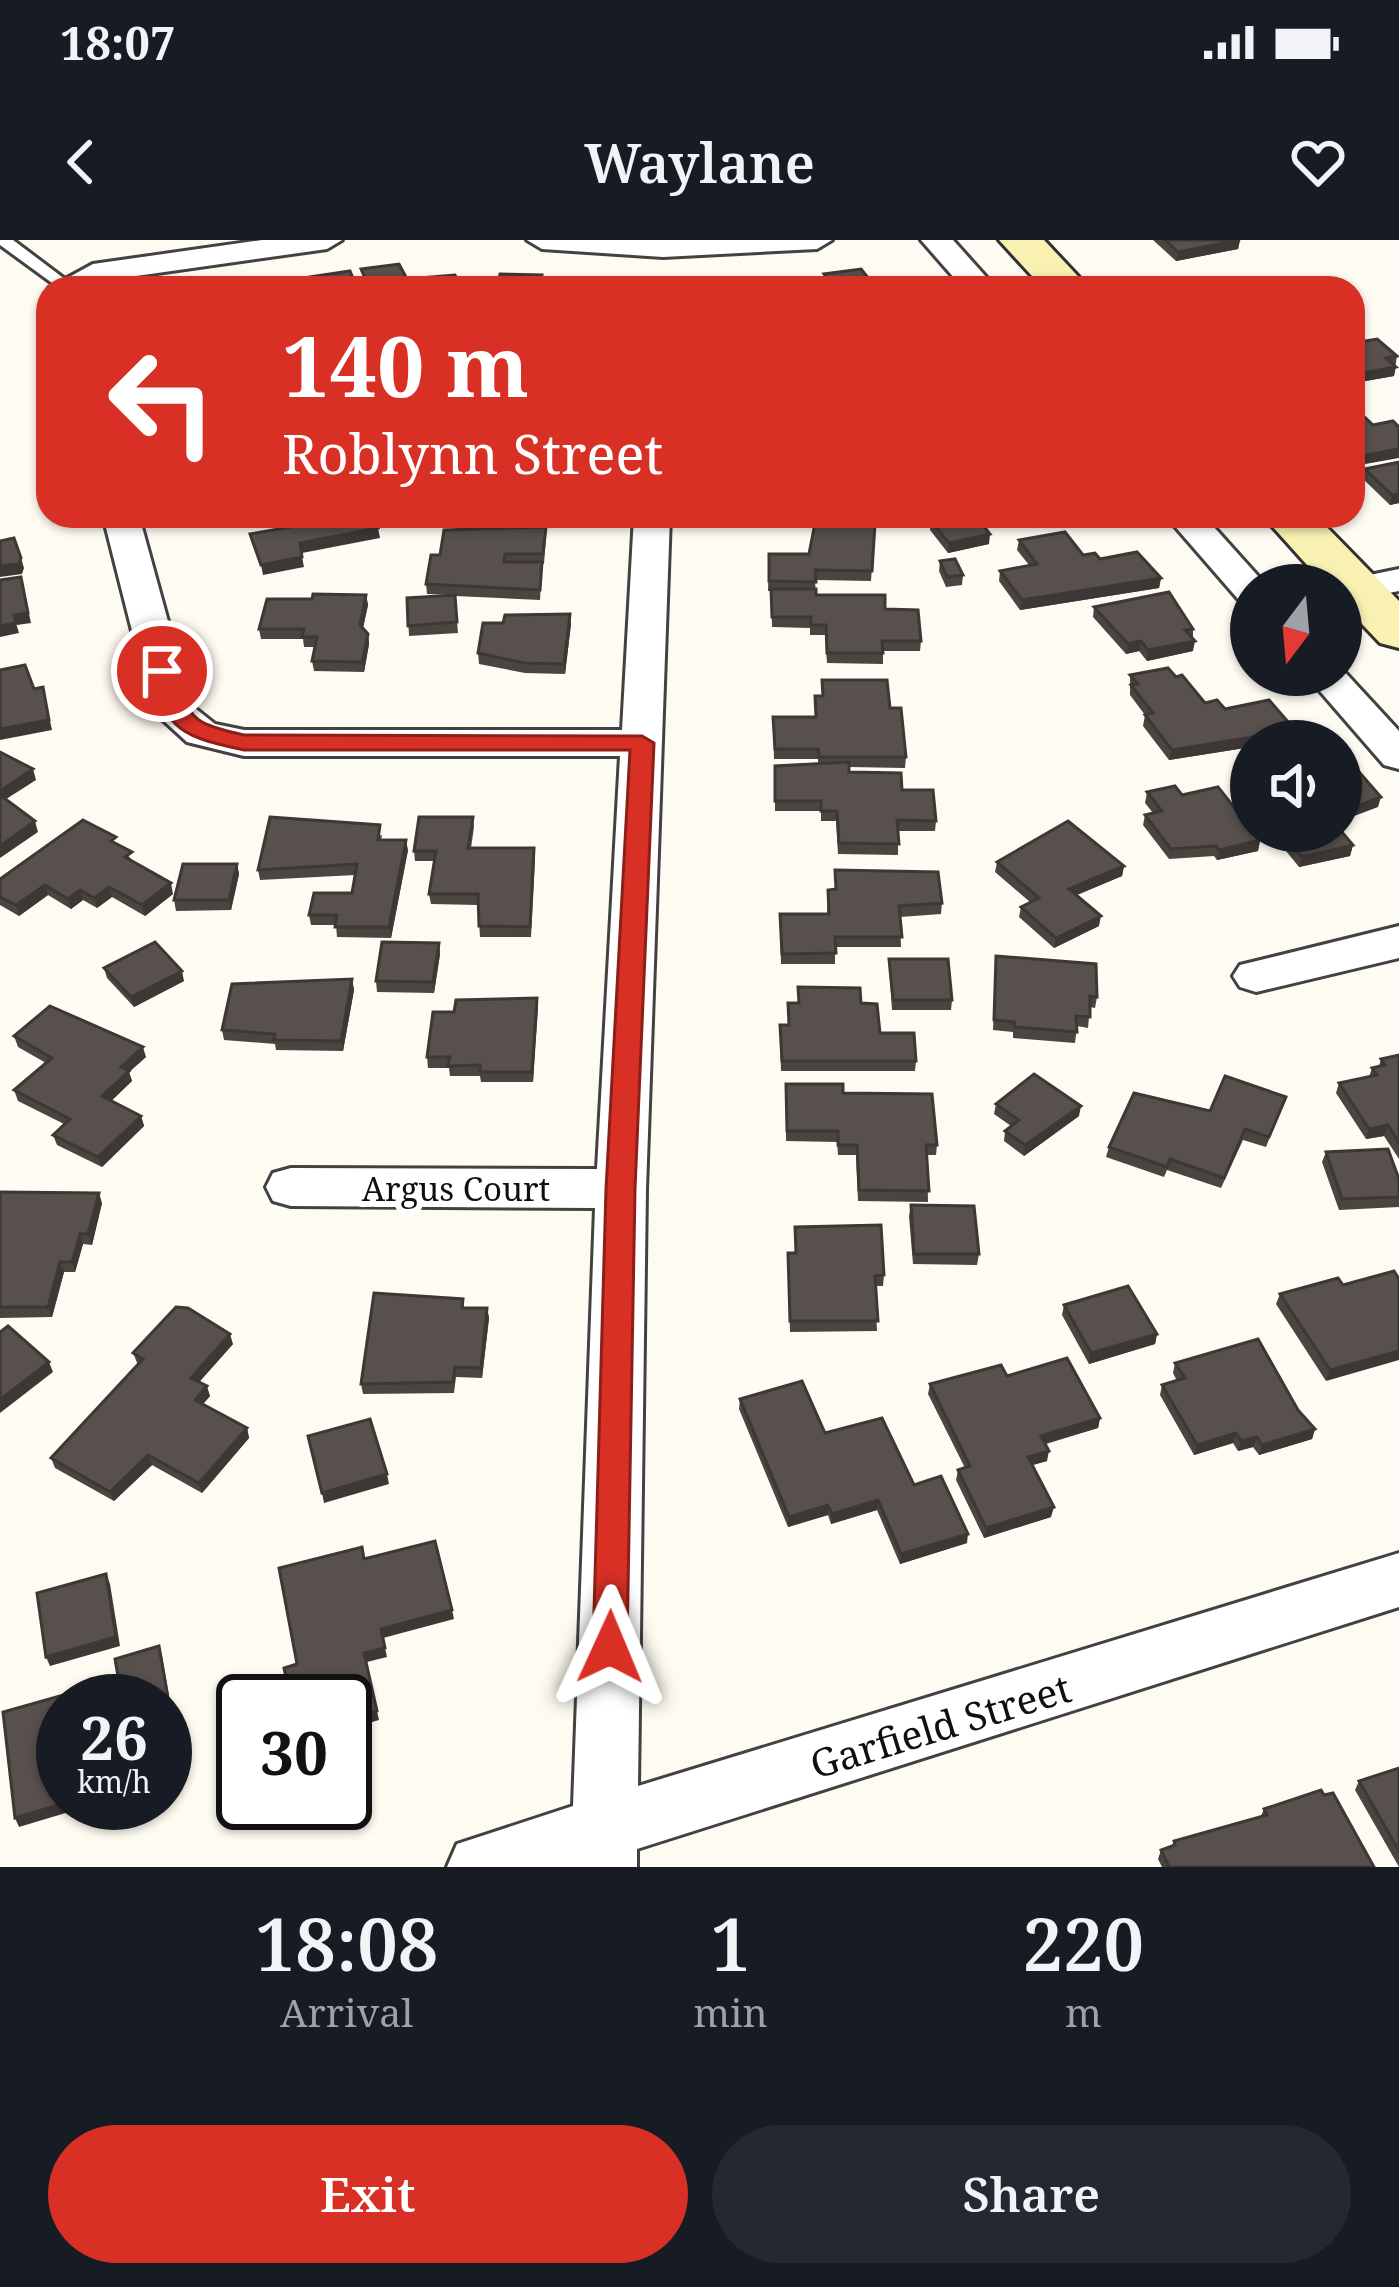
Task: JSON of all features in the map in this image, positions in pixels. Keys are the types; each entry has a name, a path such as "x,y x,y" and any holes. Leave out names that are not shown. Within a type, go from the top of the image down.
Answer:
{"main road":[{"path":"1020,240 1055,276"},
{"path":"1304,528 1378,584 1399,632"}],"street":[{"path":"87,276 327,240"},
{"path":"542,240 663,248 817,240"},
{"path":"937,240 969,276"},
{"path":"662,276 663,248"},
{"path":"124,528 172,710 201,734 244,742 642,743"},
{"path":"605,1848 621,1189 651,528"},
{"path":"1195,528 1230,567"},
{"path":"1345,696 1399,756"},
{"path":"1256,976 1399,942"},
{"name":"Argus Court","path":"291,1187 621,1189"},
{"name":"Garfield Street","path":"480,1867 605,1848 1399,1580"}],"lane":[{"path":"3,240 51,276"}],"building":[{"path":"1165,240 1240,240 1178,252"},
{"path":"399,264 405,276 364,276 361,269"},
{"path":"861,269 867,276 825,276"},
{"path":"1377,339 1397,356 1386,358 1396,367 1365,372 1365,341"},
{"path":"1365,417 1373,425 1393,421 1399,427 1399,449 1365,455"},
{"path":"1399,462 1399,494 1392,495 1365,469"},
{"path":"284,528 378,528 300,543 302,557 261,565 250,534"},
{"path":"546,528 543,554 505,554 504,562 542,562 540,590 426,584 431,555 440,555 444,530"},
{"path":"814,528 875,528 872,571 815,570 816,582 769,581 769,554 809,554"},
{"path":"937,528 985,528 990,534 949,543"},
{"path":"1065,532 1083,555 1095,553 1100,559 1137,552 1161,578 1022,600 1000,571 1037,564 1019,540"},
{"path":"14,538 19,564 0,566 0,541"},
{"path":"955,559 963,575 947,577 940,561"},
{"path":"21,577 28,613 14,615 16,623 0,626 0,580"},
{"path":"771,589 816,589 816,595 885,595 885,609 918,610 921,641 882,641 883,653 827,653 826,625 811,625 811,617 772,617"},
{"path":"1169,592 1193,629 1185,630 1195,641 1148,650 1141,641 1128,644 1094,607"},
{"path":"313,594 366,595 360,625 368,634 362,662 312,661 317,637 302,637 304,629 259,629 267,599 312,599"},
{"path":"455,595 457,622 408,626 407,598"},
{"path":"570,614 564,664 524,663 478,653 483,623 503,623 505,615"},
{"path":"25,665 34,689 43,687 49,720 0,729 0,670"},
{"path":"1168,668 1176,677 1182,675 1205,703 1217,700 1225,709 1269,700 1286,720 1230,720 1230,741 1172,750 1145,715 1153,713 1131,685 1138,684 1130,675"},
{"path":"822,680 887,680 890,708 901,708 906,757 819,757 818,749 775,749 773,717 816,717 815,696 823,696"},
{"path":"0,752 33,769 0,791"},
{"path":"849,762 849,772 901,773 902,790 933,790 936,821 897,820 899,844 839,843 837,811 821,811 821,801 775,801 775,766"},
{"path":"1362,775 1381,797 1362,804"},
{"path":"1175,786 1182,795 1218,787 1230,802 1230,847 1171,849 1145,815 1162,811 1147,792"},
{"path":"0,795 35,821 0,846"},
{"path":"270,817 380,825 378,840 406,840 389,927 335,927 337,915 309,915 314,893 352,893 357,864 258,870"},
{"path":"419,817 473,817 468,848 534,848 530,927 479,926 478,894 429,894 436,851 414,851"},
{"path":"83,820 116,837 111,841 132,852 125,857 171,883 142,905 109,887 94,898 80,890 68,899 45,885 16,905 0,897 0,879"},
{"path":"1068,821 1124,866 1069,889 1101,916 1056,938 1021,907 1039,898 997,862"},
{"path":"183,864 237,864 229,900 174,900"},
{"path":"835,870 938,872 942,903 899,906 902,937 835,937 836,953 782,954 780,914 829,914 828,890 836,889"},
{"path":"155,942 182,971 131,997 104,968"},
{"path":"382,942 439,943 433,982 376,981"},
{"path":"996,956 1096,964 1097,997 1090,996 1090,1017 1076,1016 1077,1032 1015,1027 1014,1022 994,1020"},
{"path":"889,959 948,959 952,1000 893,1000"},
{"path":"352,979 341,1041 274,1040 275,1034 222,1030 232,984"},
{"path":"798,987 860,988 861,1003 877,1004 880,1033 914,1033 916,1061 782,1061 780,1025 789,1025 788,1003 799,1003"},
{"path":"537,998 532,1072 480,1072 480,1065 448,1066 450,1057 427,1057 433,1012 454,1012 456,1000"},
{"path":"50,1006 143,1047 121,1067 129,1071 102,1096 141,1116 98,1157 53,1135 70,1119 14,1090 52,1058 14,1036"},
{"path":"1399,1055 1399,1143 1388,1125 1369,1129 1339,1083 1377,1075 1372,1068 1385,1065 1381,1059"},
{"path":"1034,1074 1081,1106 1025,1145 1005,1131 1019,1120 996,1104"},
{"path":"1225,1076 1286,1097 1269,1137 1245,1129 1224,1178 1170,1159 1167,1167 1109,1147 1134,1093 1210,1111"},
{"path":"786,1084 843,1084 843,1093 932,1094 937,1145 926,1145 929,1191 859,1190 857,1145 838,1145 838,1131 787,1131"},
{"path":"1388,1149 1399,1179 1399,1197 1342,1199 1326,1152"},
{"path":"0,1192 99,1193 88,1234 80,1234 72,1262 60,1262 48,1307 0,1307"},
{"path":"911,1205 974,1206 979,1254 914,1254"},
{"path":"881,1225 884,1275 875,1276 878,1321 790,1321 788,1253 796,1253 795,1227"},
{"path":"1394,1271 1399,1279 1399,1351 1330,1370 1280,1294 1338,1278 1343,1285"},
{"path":"1128,1286 1157,1334 1091,1353 1064,1305"},
{"path":"374,1293 463,1299 462,1308 487,1308 481,1368 455,1367 453,1382 361,1384"},
{"path":"176,1307 188,1308 230,1334 191,1378 207,1386 195,1400 247,1428 199,1483 148,1455 110,1492 51,1458 143,1359 133,1353"},
{"path":"8,1326 49,1362 0,1400 0,1332"},
{"path":"1258,1339 1298,1410 1315,1429 1262,1445 1257,1437 1241,1441 1236,1433 1197,1445 1162,1385 1185,1378 1175,1363"},
{"path":"1067,1358 1100,1418 1041,1436 1049,1451 1028,1457 1054,1507 986,1528 958,1470 970,1466 930,1384 1001,1365 1007,1376"},
{"path":"802,1381 825,1433 882,1418 914,1485 941,1476 968,1534 901,1554 878,1500 832,1514 828,1505 789,1517 740,1399"},
{"path":"370,1419 387,1474 322,1493 308,1436"},
{"path":"435,1541 452,1610 381,1629 385,1648 364,1653 369,1674 285,1674 284,1668 297,1664 279,1568 362,1547 364,1559"},
{"path":"106,1574 116,1637 46,1657 37,1593"},
{"path":"159,1646 164,1674 118,1674 115,1659"},
{"path":"36,1703 36,1812 15,1818 3,1712"},
{"path":"1399,1768 1399,1851 1359,1781"},
{"path":"1321,1790 1324,1795 1333,1793 1374,1867 1169,1867 1161,1850 1175,1845 1174,1841 1267,1815 1264,1809"}],"route":[{"path":"162,671 172,710 201,734 244,742 642,743 621,1189 610,1647"}]}
